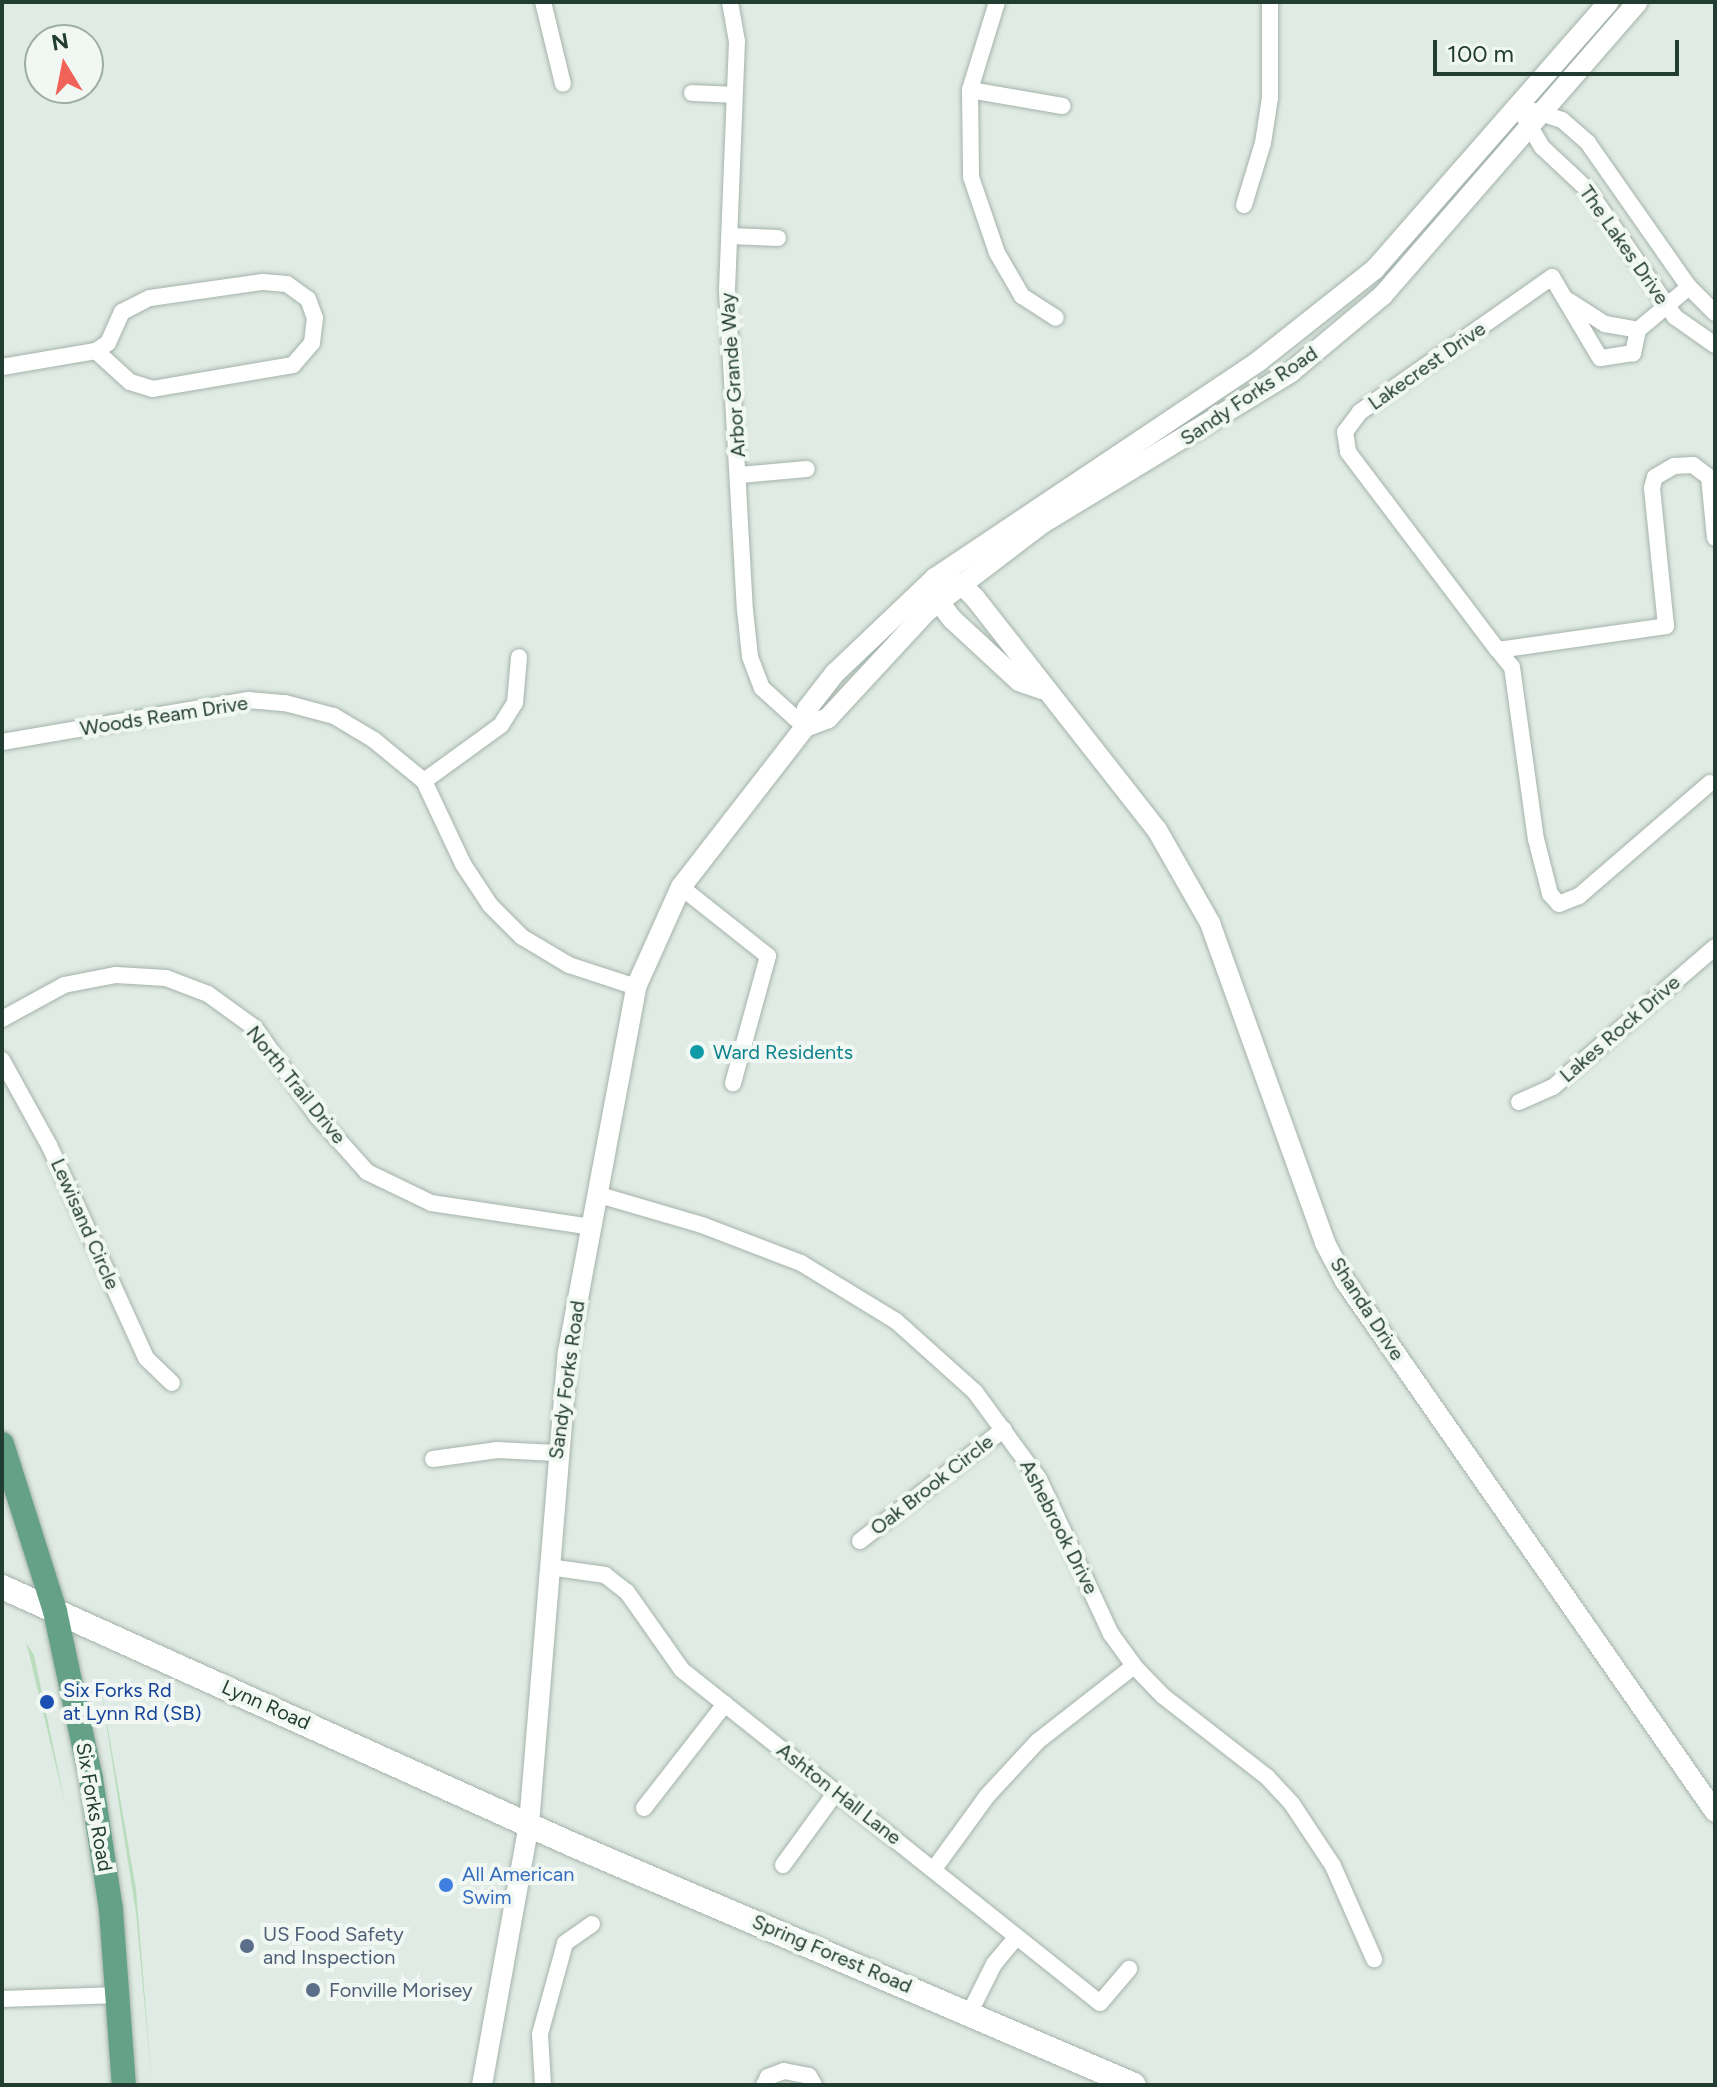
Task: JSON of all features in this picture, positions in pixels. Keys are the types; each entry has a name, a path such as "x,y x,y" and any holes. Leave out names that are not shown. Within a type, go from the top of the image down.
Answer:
{"main road":[{"name":"Six Forks Road","path":"2,1444 55,1611 100,1828 124,2085"},
{"name":"Lynn Road","path":"2,1587 529,1824"},
{"name":"Spring Forest Road","path":"529,1824 1134,2085"}],"street":[{"path":"543,2 563,84"},
{"name":"Arbor Grande Way","path":"730,2 737,41 727,290 750,657 762,688 805,727"},
{"path":"997,2 970,90 971,177 997,253 1022,296 1056,318"},
{"path":"1244,205 1263,143 1270,98 1270,2"},
{"name":"Sandy Forks Road","path":"805,727 807,709 835,673 935,578 1314,321 1375,269 1609,2"},
{"name":"Sandy Forks Road","path":"482,2085 529,1824 556,1453 596,1194 636,987 681,887 805,727 828,718 886,650 939,602 1043,523 1219,419 1339,334 1410,269 1638,2"},
{"path":"970,90 1063,106"},
{"path":"692,93 734,95"},
{"name":"The Lakes Drive","path":"1517,105 1535,120 1542,147 1588,190 1666,304 1715,345"},
{"name":"The Lakes Drive","path":"1535,120 1562,120 1588,143 1689,287 1715,313"},
{"path":"730,236 778,238"},
{"name":"Lakecrest Drive","path":"1638,330 1598,320 1569,301 1552,277 1360,412 1345,432 1348,452 1512,667 1536,839 1550,894 1559,904 1579,896 1713,782"},
{"path":"2,367 96,351 108,343 122,312 150,298 263,282 287,284 308,299 315,318 312,343 293,365 153,389 130,382 96,351"},
{"path":"1569,301 1582,330 1600,358 1620,359 1633,353 1638,330 1689,287"},
{"path":"1582,330 1598,320"},
{"path":"1498,650 1666,626 1652,488 1655,477 1674,466 1693,465 1709,477 1715,538"},
{"path":"740,475 807,469"},
{"path":"939,602 935,578 961,584"},
{"name":"Shanda Drive","path":"961,584 1028,663 1042,689 1123,782 1198,898 1242,1002 1325,1243 1345,1281 1715,1812"},
{"name":"Shanda Drive","path":"939,602 1019,681 1042,689"},
{"path":"424,781 501,725 515,703 519,657"},
{"name":"Woods Ream Drive","path":"2,742 248,700 285,703 334,716 374,740 424,781 463,864 490,905 522,937 569,965 636,987"},
{"path":"681,887 768,956 733,1083"},
{"name":"Lakes Rock Drive","path":"1519,1102 1553,1087 1715,947"},
{"name":"North Trail Drive","path":"2,1019 64,985 116,975 166,978 208,994 255,1028 317,1116 367,1172 431,1203 591,1227"},
{"name":"Lewisand Circle","path":"2,1060 49,1145 146,1358 172,1383"},
{"name":"Ashebrook Drive","path":"596,1194 758,1245 850,1289 939,1358 1004,1429 1039,1479 1111,1634 1134,1666 1163,1696 1267,1777 1292,1804 1333,1866 1374,1959"},
{"name":"Oak Brook Circle","path":"860,1541 1004,1429"},
{"path":"433,1459 497,1450 556,1453"},
{"name":"Ashton Hall Lane","path":"549,1567 605,1575 627,1592 682,1670 1100,2003 1129,1969"},
{"path":"934,1869 987,1796 1038,1741 1134,1666"},
{"path":"644,1808 725,1704"},
{"path":"783,1865 836,1792"},
{"path":"543,2085 540,2034 565,1943 592,1924"},
{"path":"969,2014 994,1964 1017,1937"},
{"path":"2,1999 118,1995"},
{"path":"764,2085 768,2077 784,2071 809,2076 814,2085"}],"green space":[{"path":"26,1643 34,1655 66,1808 29,1654"},
{"path":"99,1678 136,1889 152,2085 136,1913"}],"place":[{"name":"Ward Residents","path":"697,1052"},
{"name":"Six Forks Rd at Lynn Rd (SB)","path":"47,1702"},
{"name":"All American Swim","path":"446,1885"},
{"name":"US Food Safety and Inspection","path":"247,1946"},
{"name":"Fonville Morisey","path":"313,1990"}]}
